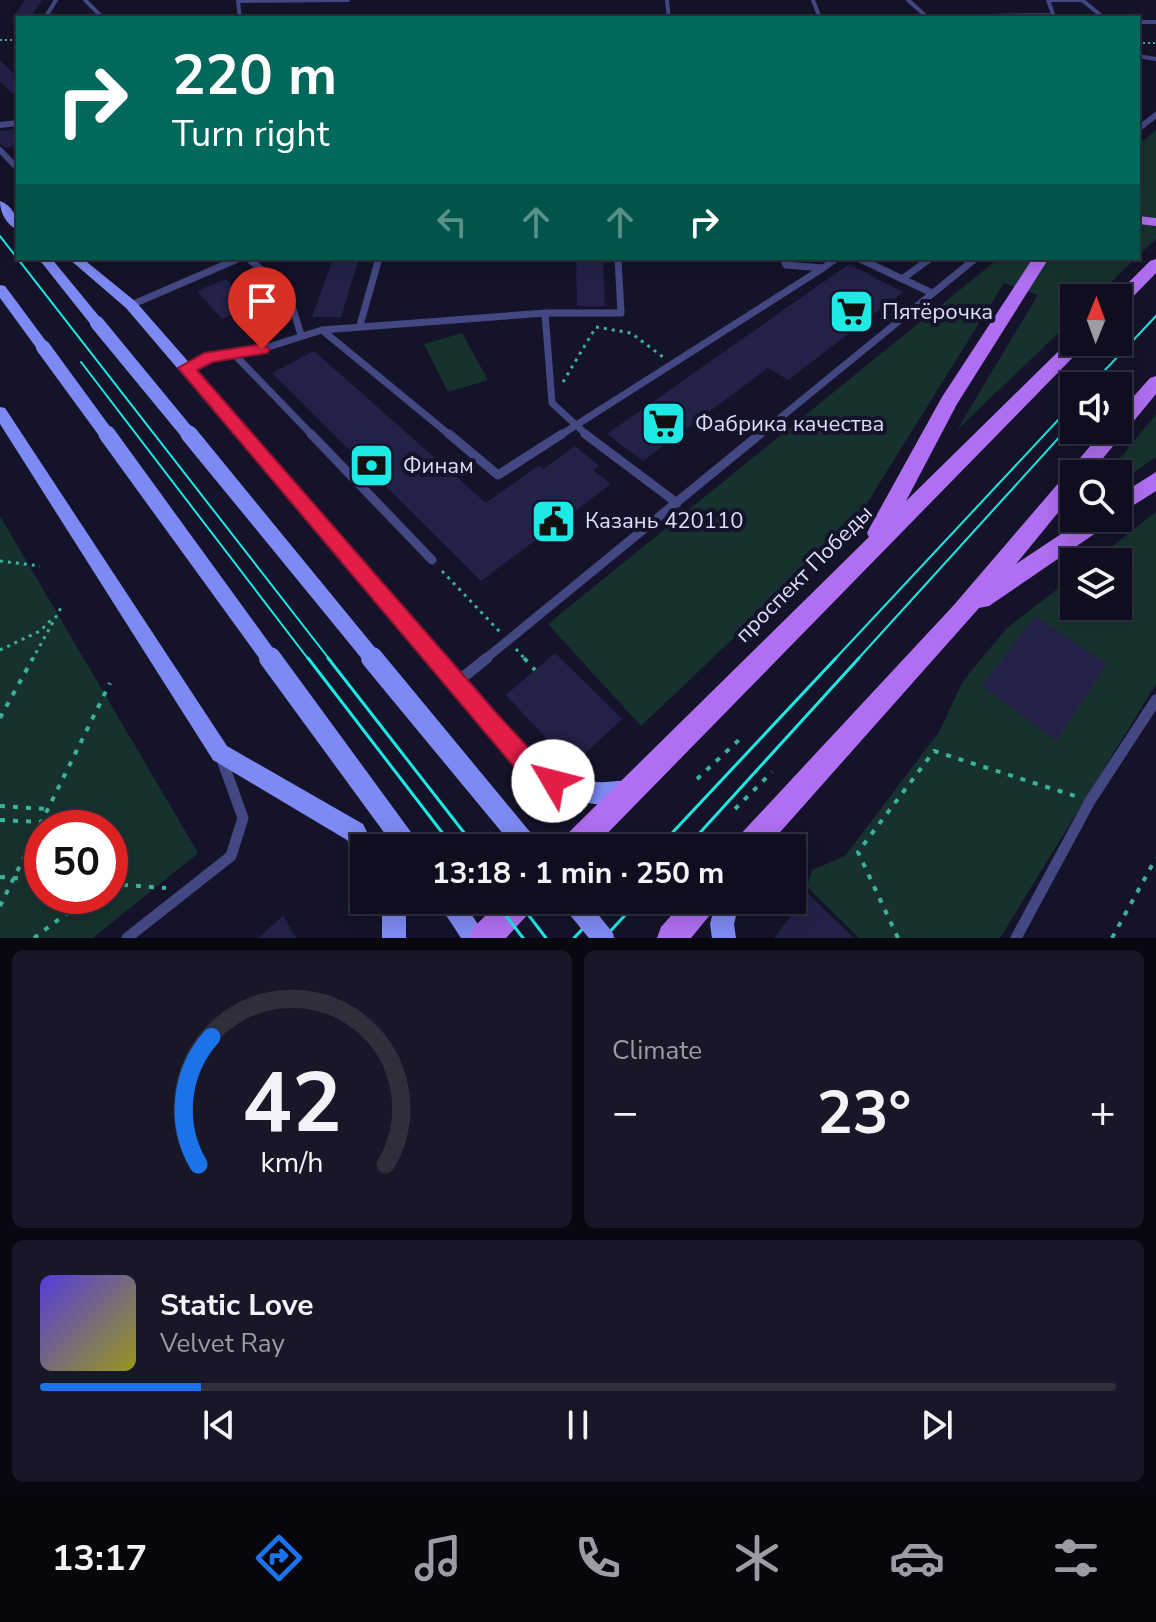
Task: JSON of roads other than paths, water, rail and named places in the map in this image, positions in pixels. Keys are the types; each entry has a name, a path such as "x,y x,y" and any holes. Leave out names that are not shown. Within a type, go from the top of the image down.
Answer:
{"main road":[{"path":"0,204 15,222"},
{"path":"46,260 517,834"},
{"path":"76,260 131,305 530,767 577,792 603,794 628,791"},
{"path":"867,554 949,402 1040,260"},
{"path":"1132,288 1156,264"},
{"path":"0,289 399,834"},
{"name":"проспект Победы","path":"587,834 1064,356"},
{"path":"1132,410 1156,382"},
{"path":"0,412 220,753 356,834"},
{"path":"1089,460 1103,444"},
{"path":"1132,497 1156,480"},
{"path":"760,834 961,613 1060,495"},
{"path":"961,613 1081,532"},
{"path":"394,914 394,938"},
{"path":"458,914 475,938"},
{"path":"485,938 508,914"},
{"path":"583,914 603,938"},
{"path":"672,938 692,914"},
{"path":"724,914 724,938"}],"lane":[{"path":"85,0 101,16"},
{"path":"238,1 348,0"},
{"path":"908,0 926,16"},
{"path":"1053,16 1048,0 1082,0 1102,16"},
{"path":"1152,14 1156,21"},
{"path":"1140,47 1156,59"},
{"path":"1140,56 1149,56"},
{"path":"0,150 16,167"},
{"path":"131,305 235,260"},
{"path":"250,260 288,293 301,335"},
{"path":"360,325 378,260"},
{"path":"186,368 210,357 262,349 322,330 360,325 545,313 621,313 618,260"},
{"path":"784,260 786,265 823,268"},
{"path":"322,330 498,475 834,260"},
{"path":"864,260 932,293"},
{"path":"902,279 928,260"},
{"path":"457,682 973,260"},
{"path":"545,313 552,403 574,426 677,503"},
{"path":"232,352 432,560"},
{"path":"1016,938 1090,801 1156,700"},
{"path":"127,938 231,856 243,818 220,753"}],"tram line":[{"path":"0,236 16,257"},
{"path":"19,260 330,660"},
{"path":"1103,372 1156,316"},
{"path":"81,362 309,660"},
{"path":"834,660 1060,418"},
{"path":"857,660 1060,436"},
{"path":"308,658 443,834"},
{"path":"328,658 465,834"},
{"path":"671,834 836,658"},
{"path":"699,834 859,658"},
{"path":"505,914 523,938"},
{"path":"528,914 546,938"},
{"path":"574,938 597,914"},
{"path":"604,938 626,914"}],"place":[{"name":"Пятёрочка","path":"851,312"},
{"name":"Фабрика качества","path":"664,424"},
{"name":"Финам","path":"372,466"},
{"name":"Казань 420110","path":"554,521"}]}
